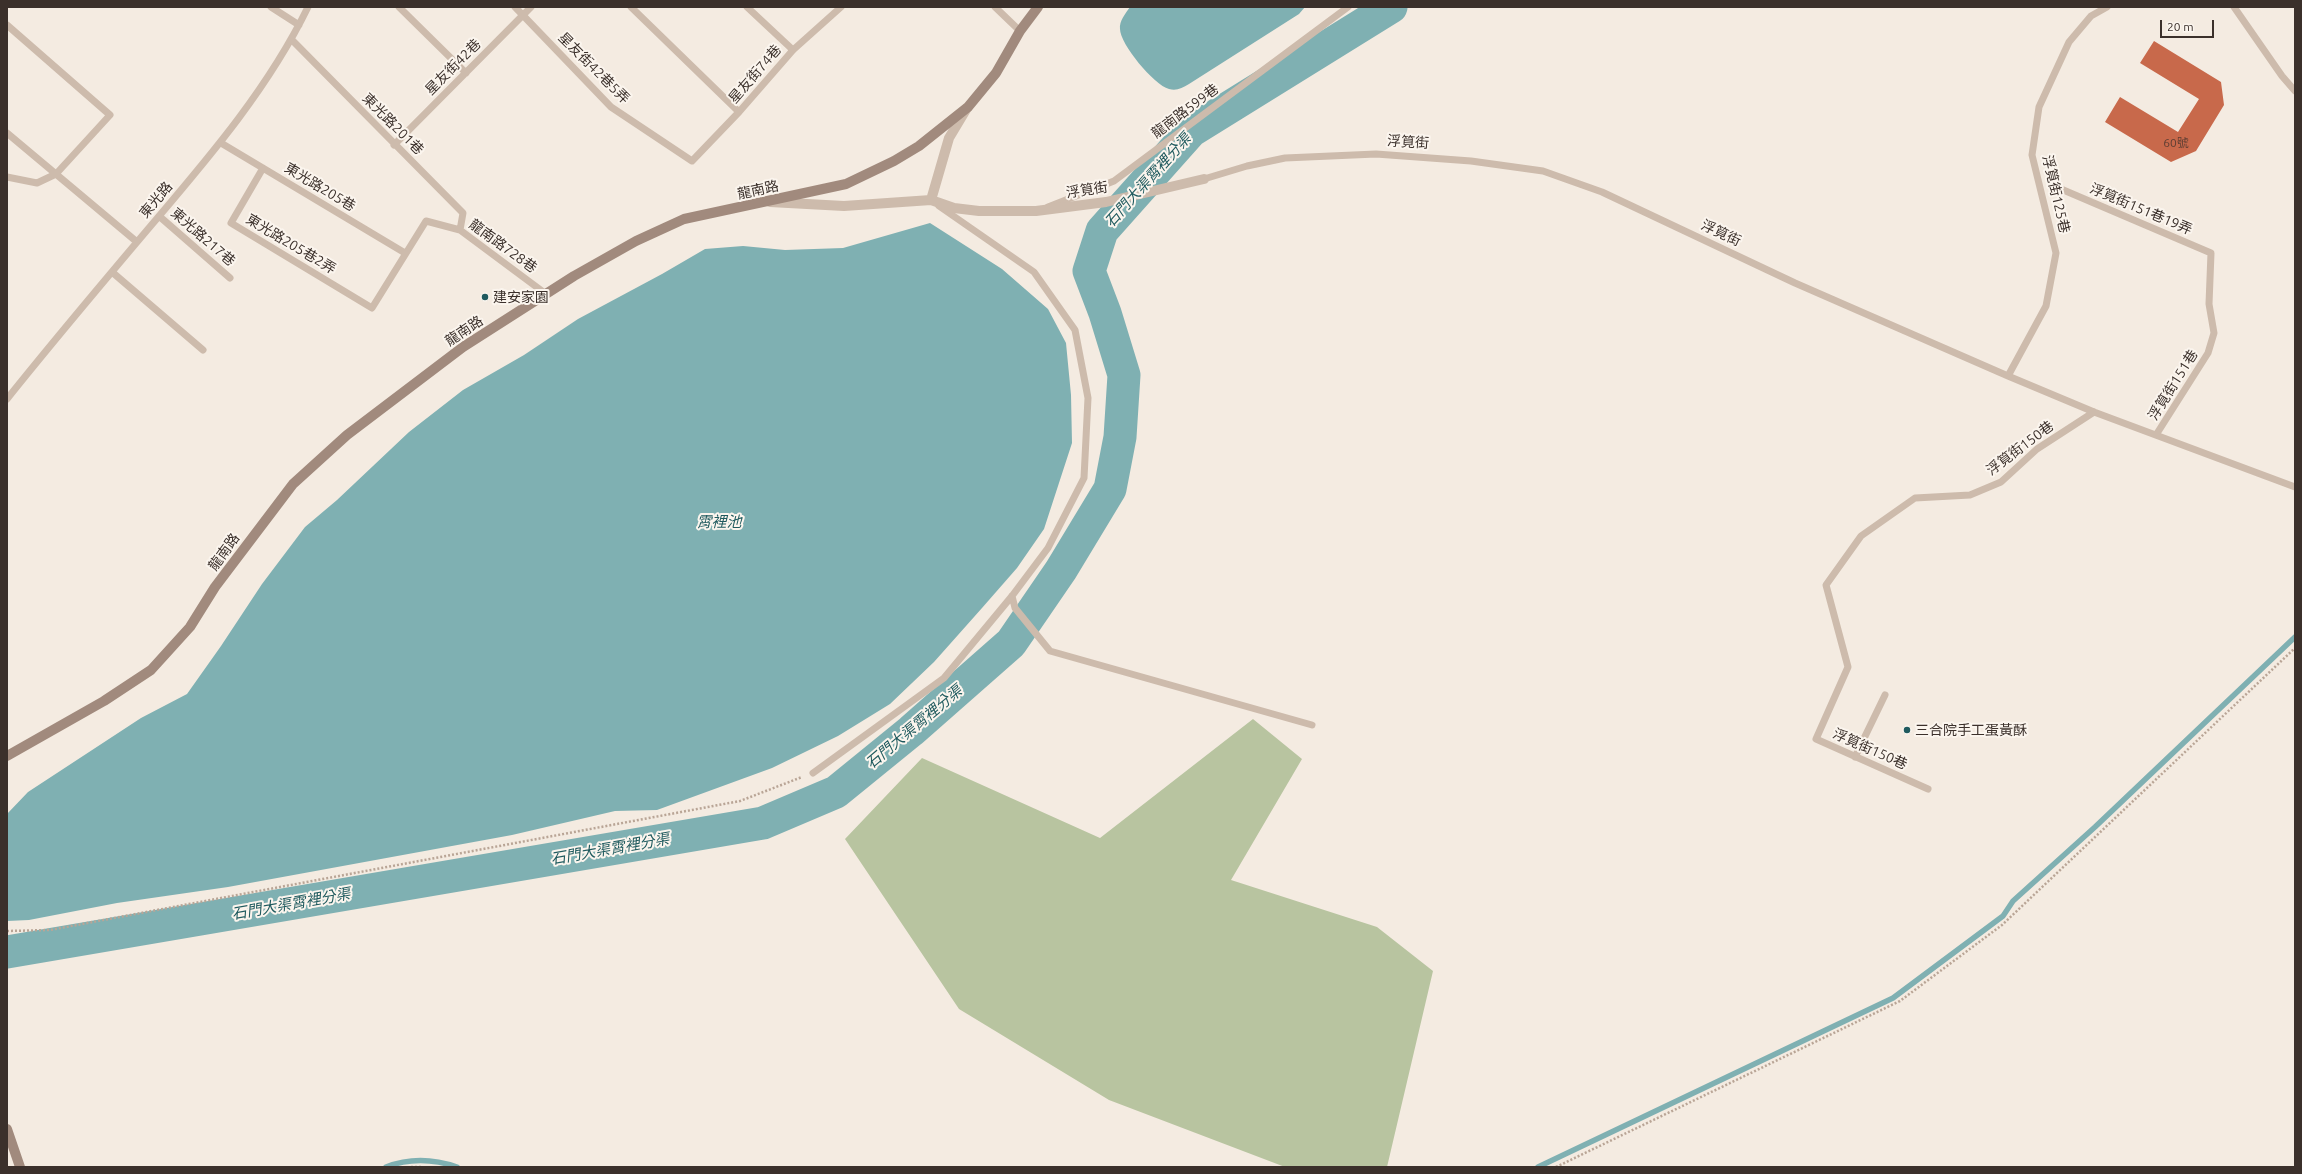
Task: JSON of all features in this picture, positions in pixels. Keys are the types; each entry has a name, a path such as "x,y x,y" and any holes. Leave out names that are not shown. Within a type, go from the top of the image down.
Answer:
{"main road":[{"name":"龍南路","path":"7,756 104,701 152,670 190,627 215,587 292,484 347,435 463,347 546,294 636,241 684,219 770,202 846,184 877,171 918,146 968,107 996,73 1020,31 1038,7"},
{"path":"7,1129 20,1167"}],"street":[{"path":"931,200 949,138 968,107"},
{"name":"浮筧街","path":"770,202 844,206 931,200 954,208 979,211 1036,211 1106,202 1204,179"}],"lane":[{"path":"271,7 299,25"},
{"name":"東光路","path":"7,399 221,143 292,40 308,7"},
{"path":"400,7 466,73"},
{"name":"星友街42巷5弄","path":"515,7 610,107 692,161"},
{"name":"星友街42巷","path":"394,145 524,16 531,7"},
{"path":"631,7 739,112"},
{"path":"747,7 793,50"},
{"name":"星友街74巷","path":"692,161 739,112 793,50 841,7"},
{"path":"995,7 1020,31"},
{"name":"龍南路599巷","path":"1036,211 1114,181 1337,10 1348,7"},
{"name":"浮筧街125巷","path":"2008,376 2046,306 2056,253 2032,155 2039,107 2069,42 2091,16 2107,7"},
{"path":"2234,7 2282,76 2295,91"},
{"path":"7,25 110,115 56,174 37,183 7,177"},
{"name":"東光路201巷","path":"292,40 394,145 463,213 460,230"},
{"path":"7,133 137,242"},
{"name":"東光路205巷","path":"221,143 405,253"},
{"name":"浮筧街","path":"1204,179 1247,166 1284,158 1376,154 1471,161 1543,171 1602,192 1795,284 2008,376 2094,412 2295,487"},
{"name":"東光路205巷2弄","path":"263,168 230,223 372,308"},
{"name":"浮筧街151巷19弄","path":"2061,189 2210,253"},
{"path":"813,773 944,678 1012,596 1048,548 1084,478 1088,398 1075,330 1034,272 931,200"},
{"name":"東光路217巷","path":"159,216 230,278"},
{"name":"龍南路728巷","path":"372,308 426,221 460,230 546,294"},
{"name":"浮筧街151巷","path":"2156,435 2208,353 2214,333 2209,304 2210,253"},
{"path":"112,272 203,350"},
{"name":"浮筧街150巷","path":"1928,789 1816,739 1848,667 1826,585 1862,536 1915,498 1970,495 2001,482 2037,449 2094,412"},
{"path":"1012,596 1015,608 1050,652 1312,725"},
{"path":"1855,757 1885,695"}],"path":[{"path":"1556,1167 1900,1001 2002,925 2295,648"},
{"path":"7,931 50,930 740,801 813,773"},
{"path":"411,1167 423,1167"}],"green space":[{"path":"1253,719 1302,759 1231,880 1377,927 1433,971 1387,1167 1285,1167 1109,1100 959,1009 845,839 922,758 1100,838"}],"water":[{"path":"1130,7 1305,7 1299,14 1189,84 1175,90 1163,86 1147,72 1132,54 1121,36 1120,26 1123,17"},
{"name":"霄裡池","path":"930,223 1002,269 1048,309 1066,343 1071,395 1072,443 1044,529 1017,568 934,662 890,704 838,736 772,768 657,810 615,811 512,835 228,887 117,903 29,920 7,921 7,814 28,792 141,718 187,694 262,584 305,527 337,500 409,432 463,390 524,355 578,319 705,249 743,246 785,250 843,248"}],"building":[{"path":"2154,41 2221,82 2224,105 2196,151 2171,162 2105,122 2120,97 2178,132 2199,99 2140,63"}],"waterway":[{"name":"石門大渠霄裡分渠","path":"7,952 763,823 836,792 911,731 1011,643 1061,570 1110,489 1120,437 1124,375 1105,313 1089,271 1102,231 1191,131 1391,7"},
{"path":"1538,1167 1893,998 2003,916 2013,901 2095,827 2295,637"},
{"path":"386,1167 413,1161 439,1162 457,1167"}],"place":[{"name":"建安家園","path":"485,297"},
{"name":"三合院手工蛋黃酥","path":"1907,730"}]}
